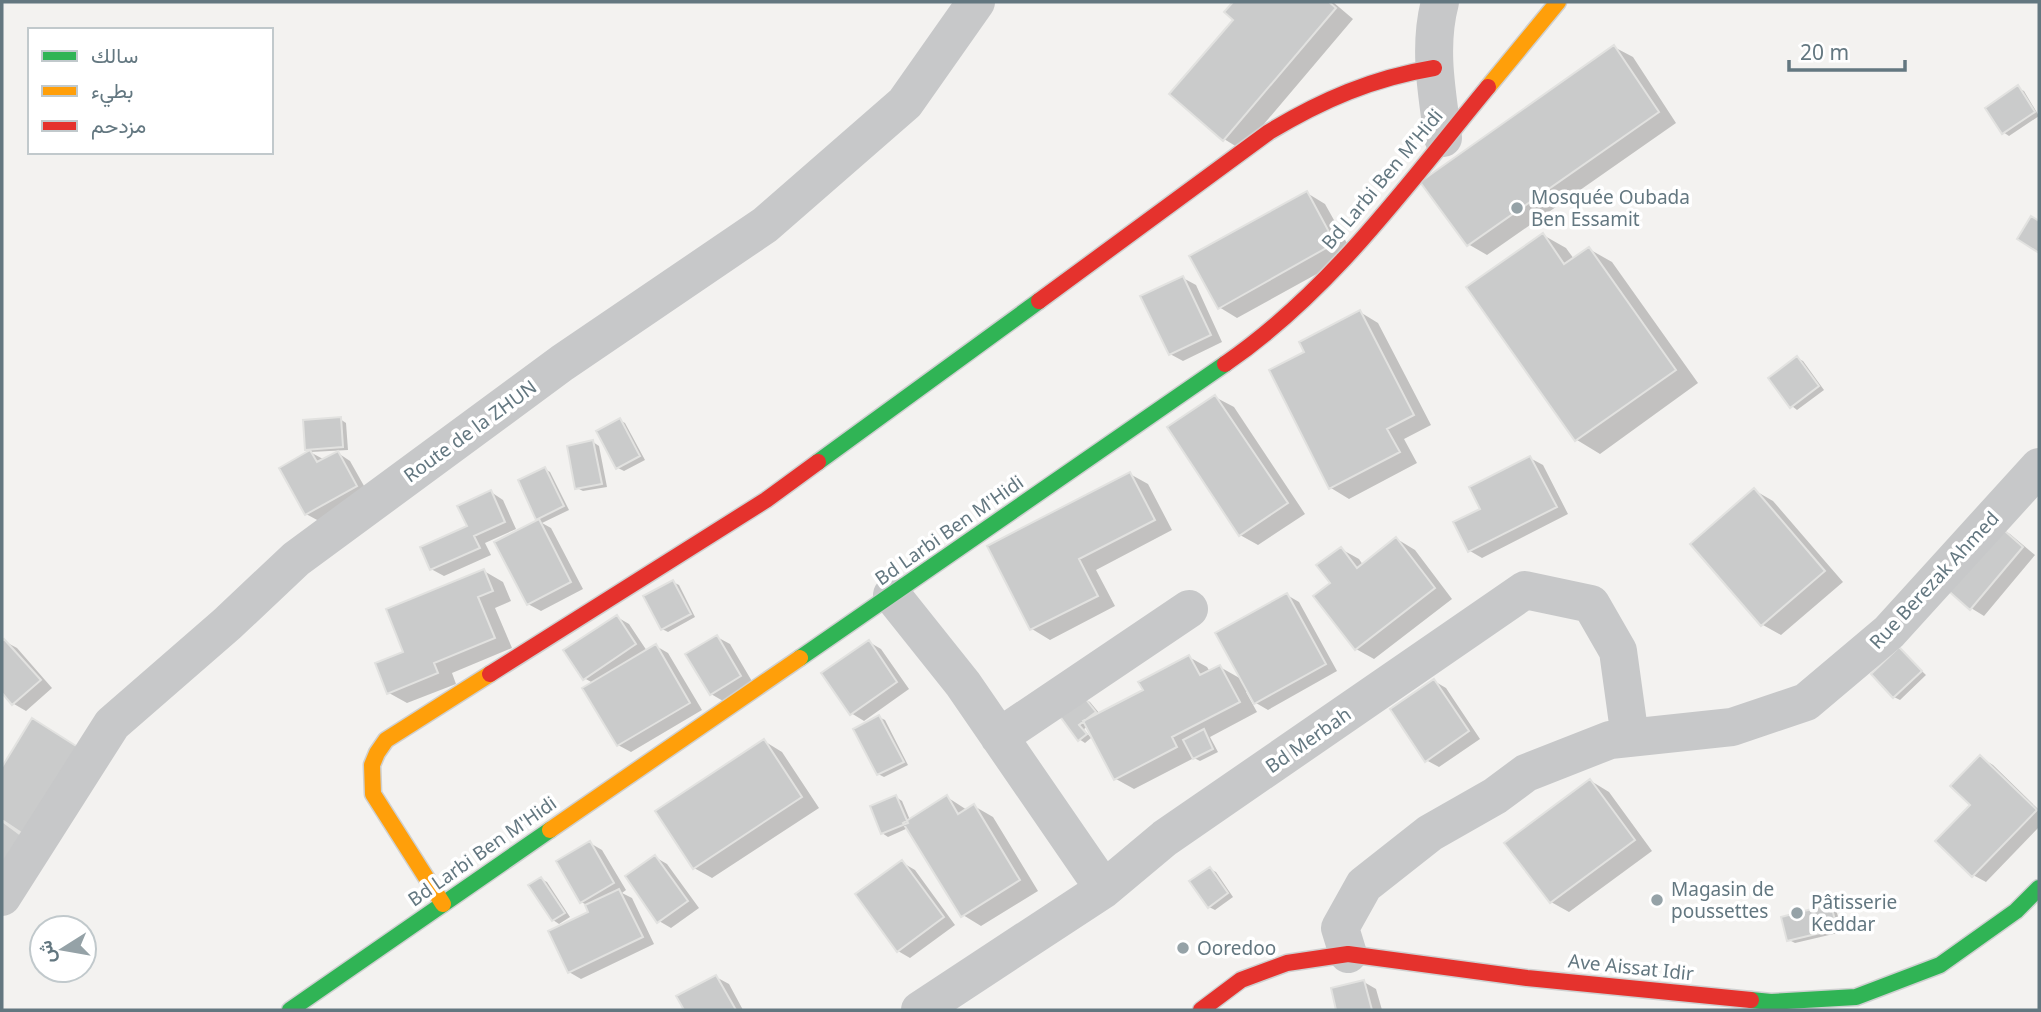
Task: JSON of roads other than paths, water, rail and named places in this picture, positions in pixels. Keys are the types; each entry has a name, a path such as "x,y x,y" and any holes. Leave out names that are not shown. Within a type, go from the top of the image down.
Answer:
{"main road":[{"name":"Bd Larbi Ben M'Hidi","path":"290,1010 1236,356 1275,324 1350,253 1558,2"},
{"path":"443,904 373,794 371,765 386,740 766,500 1269,132 1317,102 1344,89 1404,72 1434,68"},
{"name":"Ave Aissat Idir","path":"1200,1010 1241,980 1287,963 1348,954 1527,978 1771,1002 1852,1004 1940,965 2016,911 2039,888"}],"street":[{"name":"Route de la ZHUN","path":"2,897 113,724 296,559 562,363 765,225 905,103 976,2"},
{"path":"1440,2 1436,16 1434,68 1443,138"},
{"name":"Rue Berezak Ahmed","path":"1348,954 1340,928 1364,885 1430,833 1495,796 1525,773 1610,740 1732,727 1806,702 1889,632 2039,467"},
{"name":"Bd Merbah","path":"920,1010 1104,890 1165,838 1525,590 1591,604 1618,651 1630,738"},
{"path":"892,595 963,684 1104,890"},
{"path":"999,737 1189,609"}],"place":[{"name":"Mosquée Oubada Ben Essamit","path":"1517,208"},
{"name":"Magasin de poussettes","path":"1657,900"},
{"name":"Pâtisserie Keddar","path":"1797,913"},
{"name":"Ooredoo","path":"1183,948"}]}
